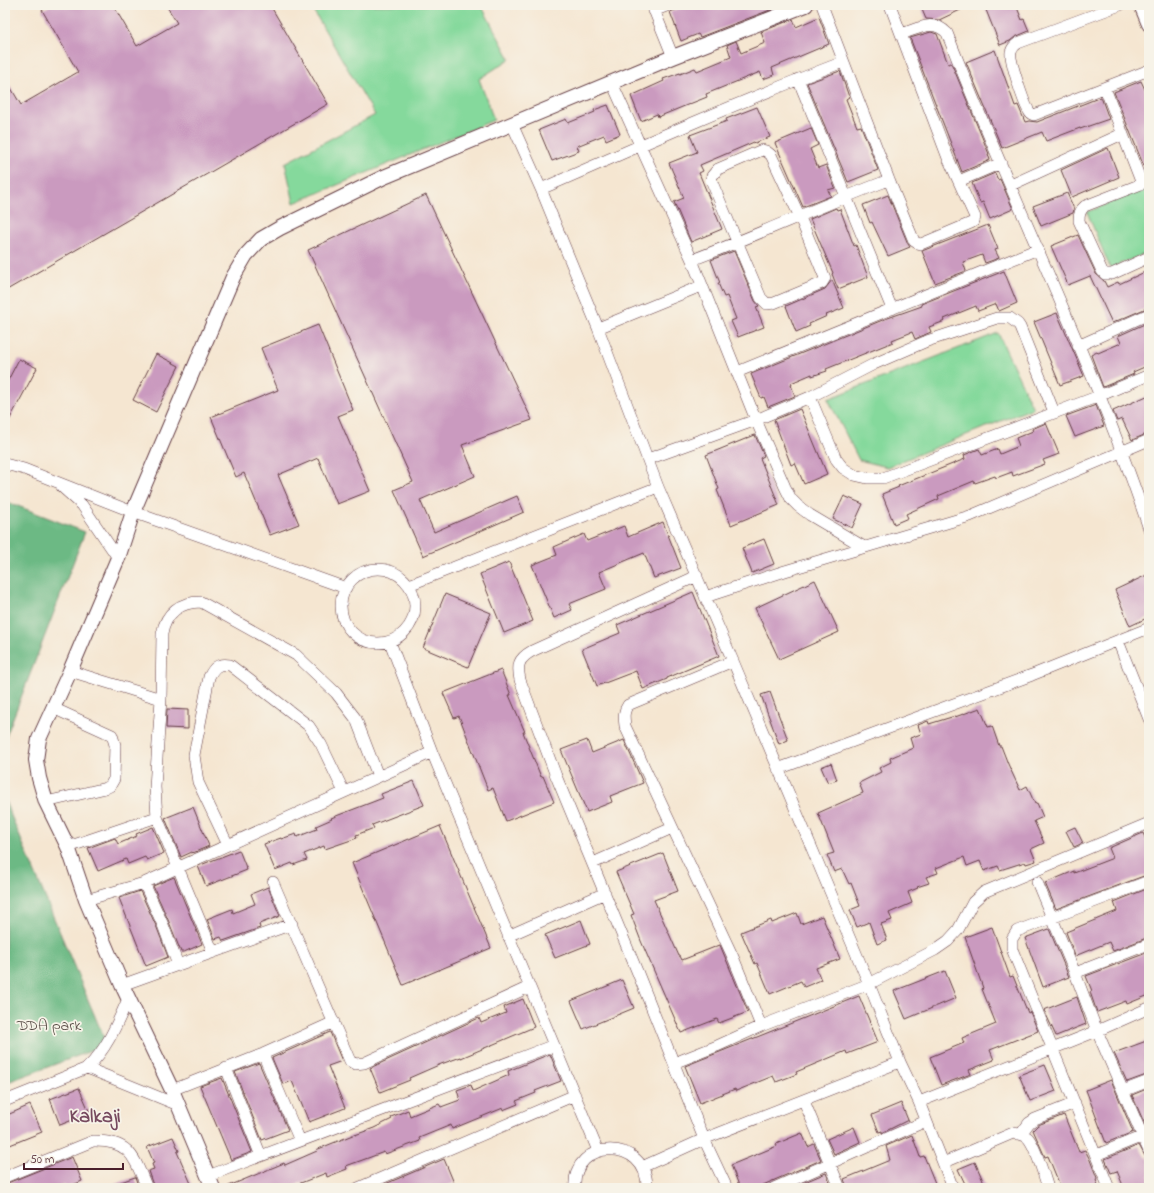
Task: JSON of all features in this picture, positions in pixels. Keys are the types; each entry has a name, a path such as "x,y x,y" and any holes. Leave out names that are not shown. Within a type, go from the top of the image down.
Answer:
{"street":[{"path":"669,5 653,8 673,57"},
{"path":"554,1045 261,1156 210,1182 172,1090 128,999 86,900 68,847 46,802 39,778 36,751 39,739 52,708 70,671 118,558 133,512 233,276 246,254 261,239 280,228 384,177 673,57 806,5"},
{"path":"822,5 914,241 921,244 974,221 975,217 948,158 890,5"},
{"path":"1120,5 1018,43 1011,51 1010,56 1029,111 1032,114 1105,88 1149,70"},
{"path":"1141,5 1149,24"},
{"path":"901,34 932,24 942,28 947,33 1000,163 1011,185 1122,451 1149,530"},
{"path":"541,189 798,79 843,62"},
{"path":"798,79 892,309"},
{"path":"612,83 692,260 701,286 756,420 791,499 810,515 864,547"},
{"path":"1105,88 1122,134 1145,182 1085,206 1081,209 1079,215 1080,221 1102,271 1105,274 1112,274 1149,257"},
{"path":"512,124 541,189 598,328 658,487 869,984 900,1062 919,1102 953,1188"},
{"path":"1011,185 1122,134"},
{"path":"762,150 766,151 771,155 799,215 824,275 824,281 774,303 767,304 761,298 737,243 712,183 712,176 718,169 762,150"},
{"path":"959,181 1000,163"},
{"path":"692,260 737,243 799,215 889,180"},
{"path":"737,372 1038,249"},
{"path":"598,328 701,286"},
{"path":"1078,346 1149,314"},
{"path":"648,458 756,420 810,397 874,364 927,341 1004,317 1013,320 1020,327 1054,412"},
{"path":"810,397 836,459 843,468 854,475 867,478 883,478 1149,376"},
{"path":"705,597 864,547 970,516 1149,440"},
{"path":"5,459 24,469"},
{"path":"5,464 24,469 133,512 346,588"},
{"path":"58,482 82,505 118,558"},
{"path":"409,585 658,487"},
{"path":"371,570 392,572 402,578 409,585 414,595 414,616 410,626 403,634 390,642 371,642 360,638 351,631 345,621 342,610 342,599 346,588 361,573 371,570"},
{"path":"697,576 532,651 524,656 520,662 518,671 556,776 593,863 704,1139 727,1188"},
{"path":"213,952 157,817 155,787 161,699 162,634 164,623 169,614 190,602 201,602 296,655 336,693 356,719 378,776"},
{"path":"778,769 1032,675 1149,628"},
{"path":"1118,641 1149,719"},
{"path":"390,642 432,752 598,1152"},
{"path":"733,661 628,705 624,710 625,726 733,957 761,1026"},
{"path":"228,845 198,782 194,755 209,678 216,666 222,664 230,666 309,726 321,744 344,792"},
{"path":"70,671 161,699"},
{"path":"46,802 106,788 110,786 114,779 115,745 112,735 52,708"},
{"path":"86,900 144,883 432,752"},
{"path":"68,847 157,817"},
{"path":"674,1063 761,1026 869,984 935,950 948,941 958,930 973,902 984,892 1148,827"},
{"path":"593,863 672,828"},
{"path":"1109,1188 1012,949 1011,943 1017,932 1149,881"},
{"path":"274,882 350,1061 355,1064 360,1065 529,987"},
{"path":"1037,882 1053,917 1097,1031 1123,1091 1146,1135 1149,1151"},
{"path":"144,883 164,925 178,965"},
{"path":"508,936 605,893"},
{"path":"122,985 292,924"},
{"path":"1075,973 1149,944"},
{"path":"5,1101 87,1068 111,1036 128,999"},
{"path":"919,1102 1053,1049 1149,1008"},
{"path":"172,1090 263,1054 334,1022"},
{"path":"263,1054 300,1141"},
{"path":"642,1167 704,1139 900,1062"},
{"path":"87,1068 178,1105"},
{"path":"226,1068 261,1156"},
{"path":"1123,1091 1149,1081"},
{"path":"358,1188 575,1095"},
{"path":"804,1101 828,1163 840,1188"},
{"path":"1021,1134 1029,1123 1035,1118 1075,1103"},
{"path":"774,1188 926,1121"},
{"path":"943,1162 1013,1133 1021,1134 1028,1138 1048,1188"},
{"path":"1096,1155 1146,1135"},
{"path":"5,1177 94,1141 101,1140 117,1143 130,1152 147,1188"},
{"path":"575,1188 576,1175 584,1161 591,1155 598,1152 615,1149 630,1155 642,1167 647,1188"}],"green space":[{"path":"310,5 481,5 510,59 479,79 494,120 294,203 285,163 375,115"},
{"path":"1149,187 1149,252 1110,268 1087,212"},
{"path":"998,333 1033,408 887,467 859,460 828,399"},
{"path":"5,501 85,532 5,739"},
{"name":"DDA park","path":"5,801 107,1045 5,1083"}],"building":[{"path":"51,5 113,5 137,46 177,23 166,5 270,5 328,104 5,291 5,78 21,105 78,72 42,10"},
{"path":"687,5 783,5 700,37 698,34 681,41 670,12"},
{"path":"920,5 971,5 939,20 926,19"},
{"path":"984,5 1016,5 1022,20 1024,19 1029,31 1000,45"},
{"path":"819,17 829,44 772,68 774,75 763,79 760,72 706,94 707,97 658,117 657,114 641,121 631,96 664,81 663,79 695,68 697,71 731,57 727,45 736,41 741,53 765,43 761,32 793,19 796,27"},
{"path":"931,32 937,34 948,64 951,63 953,67 989,154 990,160 962,172 910,38"},
{"path":"995,50 1015,106 1018,105 1025,122 1037,122 1101,97 1109,119 1046,141 1042,132 1002,148 966,62"},
{"path":"840,71 849,97 846,99 857,127 861,126 878,170 848,182 807,83"},
{"path":"1141,81 1149,98 1149,174 1147,174 1114,92"},
{"path":"608,105 620,134 606,140 604,135 577,146 579,151 552,161 539,130 566,119 568,123"},
{"path":"757,107 770,137 755,143 754,142 700,165 703,171 699,173 722,229 691,242 674,202 684,198 669,163 697,152 690,135 727,121 726,119"},
{"path":"811,128 818,145 810,149 818,168 826,165 835,188 828,190 831,196 803,207 775,143"},
{"path":"1108,148 1119,177 1072,197 1061,170"},
{"path":"995,173 998,180 1000,179 1013,209 990,219 983,202 980,203 972,183"},
{"path":"1067,193 1074,209 1073,213 1041,226 1033,206"},
{"path":"426,195 532,420 462,445 475,476 420,500 434,532 517,496 524,512 423,556 394,490 413,482 308,250"},
{"path":"888,195 910,247 888,256 872,222 870,223 863,205"},
{"path":"836,208 837,210 840,209 868,277 838,289 832,274 833,273 810,219"},
{"path":"988,225 998,249 995,250 999,258 985,263 982,255 963,262 966,271 935,283 922,251"},
{"path":"1078,235 1096,274 1104,281 1107,287 1118,282 1119,284 1149,270 1149,307 1112,323 1090,276 1068,285 1051,246"},
{"path":"734,251 755,301 759,306 756,307 764,327 738,337 731,321 736,319 727,296 724,297 718,283 720,283 711,260"},
{"path":"1004,271 1017,303 999,311 996,304 978,311 976,306 929,327 931,332 915,339 912,332 892,340 893,342 826,369 827,371 812,376 812,374 791,383 795,396 768,407 764,397 761,398 751,374 885,319 922,306 921,304"},
{"path":"832,280 844,308 826,315 827,316 809,324 810,326 796,332 786,306 825,289"},
{"path":"1057,313 1084,376 1060,385 1034,322"},
{"path":"1149,322 1149,365 1133,372 1134,374 1103,387 1091,355 1121,343 1118,336"},
{"path":"318,325 353,410 338,416 370,491 337,504 318,458 278,475 299,524 270,535 244,473 236,477 211,417 278,390 261,348"},
{"path":"156,354 179,366 156,412 133,400"},
{"path":"19,359 37,368 5,428 5,386"},
{"path":"1149,395 1149,433 1132,440 1122,419 1117,421 1113,411"},
{"path":"1096,405 1104,426 1075,437 1066,416"},
{"path":"800,409 827,474 804,484 795,463 791,465 774,420"},
{"path":"1046,423 1059,454 1043,460 1045,464 1013,476 1012,472 975,483 974,481 938,496 939,499 906,514 908,518 894,524 882,494 965,459 964,455 979,449 982,455 998,449 1000,454 1019,446 1016,438 1033,431 1032,429"},
{"path":"755,435 764,456 760,458 779,505 731,525 717,490 719,489 706,455"},
{"path":"844,496 863,504 852,528 833,519"},
{"path":"663,522 681,568 654,578 644,553 599,572 606,589 569,604 572,610 554,618 532,565 557,555 554,547 584,534 587,541 624,526 628,537"},
{"path":"764,539 774,564 752,573 742,548"},
{"path":"509,562 533,621 504,633 480,574"},
{"path":"1149,574 1149,617 1130,626 1115,590"},
{"path":"815,580 839,632 779,659 755,608"},
{"path":"693,592 719,656 643,689 636,671 597,686 582,649 620,633 617,625"},
{"path":"445,594 491,613 468,667 423,648"},
{"path":"501,670 511,695 509,695 525,732 523,732 541,777 543,776 554,802 506,821 493,788 488,790 459,716 454,718 443,693"},
{"path":"770,692 788,740 779,744 761,695"},
{"path":"980,708 988,727 992,726 999,746 1001,746 1020,790 1027,786 1035,804 1037,803 1043,817 1034,821 1044,843 1031,849 1036,861 1026,864 1025,862 1000,870 998,866 984,871 980,861 967,866 964,857 936,868 938,873 926,877 929,883 908,892 912,903 889,913 892,920 881,924 887,940 877,944 869,922 857,927 850,910 860,906 851,883 849,884 842,869 834,872 827,855 834,853 818,813 863,793 859,783 881,772 879,768 891,762 890,758 913,748 910,738 921,734 918,725 928,721 929,724 955,717"},
{"path":"167,709 188,710 188,729 166,728"},
{"path":"587,740 592,753 624,740 643,783 610,796 612,802 587,812 561,750"},
{"path":"831,763 837,780 828,783 821,767"},
{"path":"414,781 424,805 372,825 374,828 356,835 357,838 325,849 324,846 304,854 307,860 293,865 292,863 275,870 264,844 296,834 297,837 317,829 316,826 332,819 331,818 383,798 381,794"},
{"path":"193,807 209,846 181,857 165,818"},
{"path":"440,826 491,948 403,985 352,863"},
{"path":"153,827 164,853 147,860 145,857 128,864 126,859 98,871 88,848 115,838 118,844"},
{"path":"1075,827 1083,843 1074,847 1066,831"},
{"path":"1143,833 1149,847 1149,874 1056,909 1045,883 1074,871 1074,873 1113,858 1109,848"},
{"path":"239,850 247,870 206,886 198,866"},
{"path":"663,853 678,891 654,900 679,956 682,960 720,945 748,1012 719,1023 717,1019 681,1033 641,941 631,915 634,914 616,872"},
{"path":"174,877 202,944 184,952 181,952 153,886"},
{"path":"268,887 280,916 259,924 260,928 223,941 221,937 215,939 207,919 232,909 233,913 255,904 251,894"},
{"path":"1149,888 1149,937 1113,951 1109,942 1075,956 1066,932 1117,911 1114,902"},
{"path":"140,891 168,957 146,966 119,898"},
{"path":"797,913 801,924 822,916 840,959 816,968 821,980 804,987 801,981 770,994 757,963 755,964 741,932 771,920 772,923"},
{"path":"581,920 590,944 555,958 545,935"},
{"path":"992,927 1010,977 1013,976 1028,1013 1030,1012 1038,1031 990,1050 994,1060 969,1070 971,1074 941,1085 930,1057 964,1043 962,1038 996,1024 982,989 983,988 965,937"},
{"path":"1049,929 1069,977 1043,987 1025,938"},
{"path":"1149,952 1149,995 1127,1004 1126,1001 1097,1012 1090,992 1092,991 1086,976"},
{"path":"945,971 956,998 906,1019 894,991"},
{"path":"622,980 634,1008 583,1029 571,1001"},
{"path":"859,996 878,1042 847,1054 846,1051 776,1082 773,1076 736,1091 735,1089 700,1103 685,1066"},
{"path":"1077,997 1086,1024 1056,1036 1044,1010"},
{"path":"523,999 534,1027 461,1058 441,1064 409,1078 410,1080 380,1092 370,1068 479,1018 481,1023 506,1013 504,1007"},
{"path":"330,1032 342,1061 328,1066 345,1108 309,1122 292,1081 283,1084 272,1058"},
{"path":"1149,1040 1149,1074 1127,1082 1114,1053"},
{"path":"550,1054 561,1081 535,1091 536,1093 516,1101 518,1104 503,1110 503,1108 452,1129 451,1125 419,1138 420,1141 346,1166 347,1169 327,1177 326,1173 293,1186 294,1188 224,1188 284,1163 285,1165 355,1134 374,1128 392,1119 391,1117 408,1110 410,1116 439,1104 441,1107 460,1100 457,1090 471,1085 473,1091 509,1075 508,1071"},
{"path":"259,1063 288,1130 262,1140 235,1072"},
{"path":"1045,1065 1056,1091 1030,1101 1019,1075"},
{"path":"222,1078 252,1152 231,1160 200,1086"},
{"path":"1111,1080 1133,1132 1106,1143 1086,1090"},
{"path":"79,1088 90,1113 60,1125 50,1099"},
{"path":"1149,1088 1149,1127 1146,1127 1132,1095"},
{"path":"901,1103 908,1120 882,1133 882,1131 879,1132 872,1115"},
{"path":"30,1105 42,1132 5,1147 5,1116"},
{"path":"1064,1115 1079,1152 1085,1150 1090,1160 1099,1188 1061,1188 1048,1156 1045,1157 1033,1130 1038,1125"},
{"path":"854,1127 860,1142 834,1154 827,1139"},
{"path":"802,1133 808,1147 814,1144 821,1160 756,1188 740,1188 731,1165 777,1146 776,1144"},
{"path":"912,1135 920,1157 924,1156 937,1188 847,1188 844,1179 890,1160 886,1146"},
{"path":"173,1137 179,1151 177,1152 193,1188 154,1188 148,1171 154,1169 152,1164 154,1163 147,1147"},
{"path":"1139,1145 1145,1156 1149,1158 1149,1188 1124,1188 1117,1171 1111,1173 1105,1159"},
{"path":"72,1157 82,1181 66,1188 64,1184 55,1188 5,1188 5,1184"},
{"path":"444,1159 454,1183 442,1188 376,1188"},
{"path":"975,1162 986,1188 967,1188 958,1169"},
{"path":"826,1173 832,1188 793,1188 793,1187"},
{"path":"135,1177 139,1188 107,1188 107,1187"}],"district":[{"name":"Kalkaji","path":"95,1115"}]}
